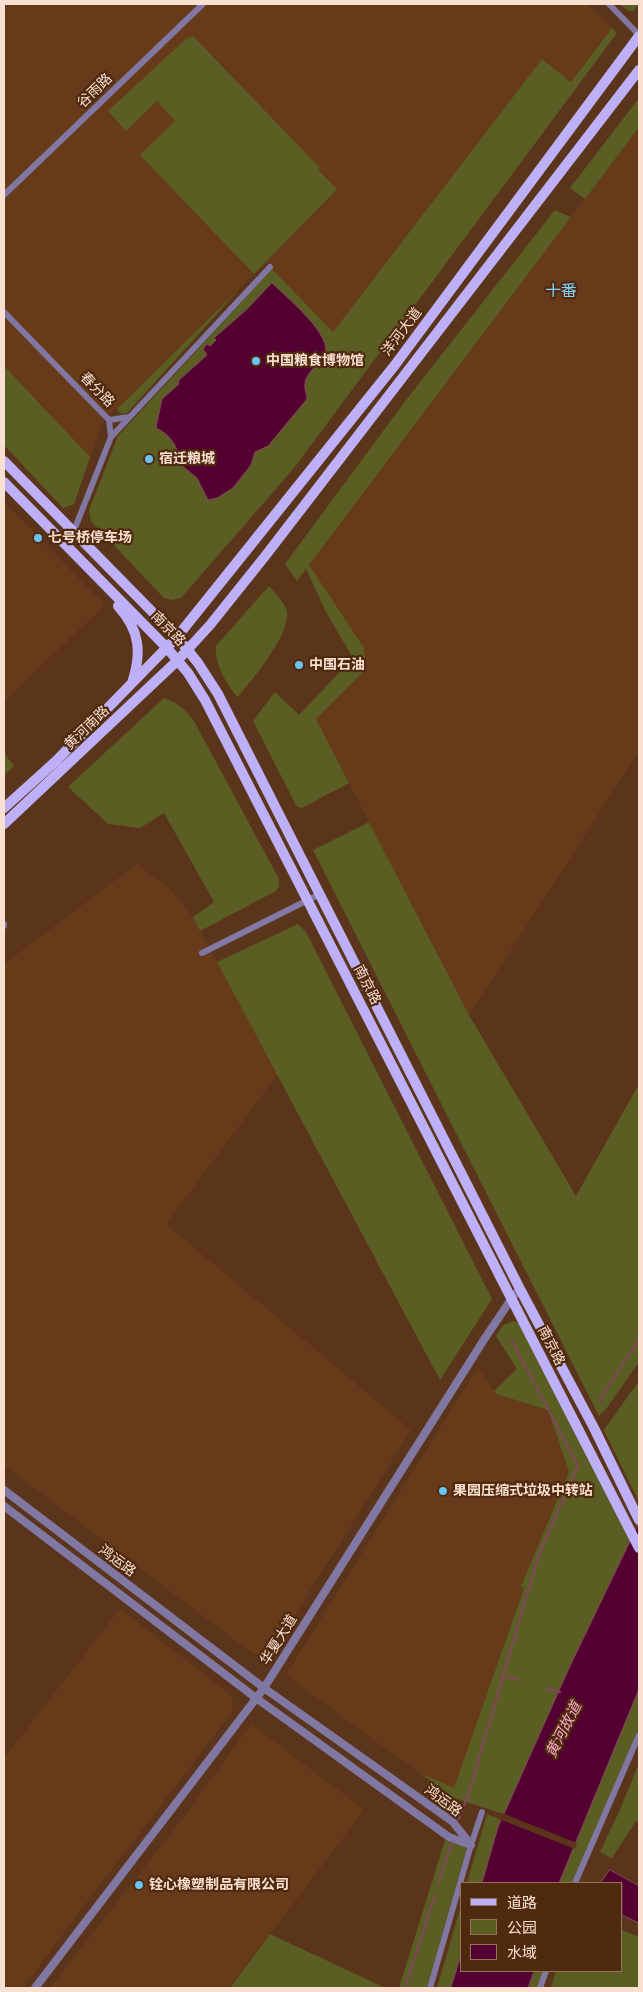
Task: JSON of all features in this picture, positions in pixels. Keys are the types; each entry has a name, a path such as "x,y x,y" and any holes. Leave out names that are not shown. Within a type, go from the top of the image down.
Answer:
{"main road":[{"name":"洋河大道","path":"176,637 395,365 639,36"},
{"name":"洋河大道","path":"188,650 272,548 639,70"},
{"name":"南京路","path":"4,462 188,650 218,694 520,1289 594,1428 639,1520"},
{"name":"南京路","path":"4,482 168,648 205,700 639,1548"},
{"path":"52,531 56,541 125,614 132,625 139,651 138,666 131,685"},
{"name":"黄河南路","path":"4,808 56,761 168,648 176,637"},
{"name":"黄河南路","path":"4,824 188,650"}],"street":[{"name":"谷雨路","path":"4,195 203,4"},
{"path":"609,4 639,36"},
{"path":"110,436 270,267"},
{"name":"春分路","path":"4,312 109,420 110,436 73,533"},
{"path":"109,420 129,417"},
{"path":"202,953 320,894"},
{"name":"华夏大道","path":"35,1988 264,1688 485,1338 520,1289"},
{"name":"鸿运路","path":"4,1490 264,1688 452,1822 471,1844"},
{"name":"鸿运路","path":"4,1506 256,1698 449,1837 471,1844"},
{"path":"575,1882 639,1735"},
{"path":"460,1882 482,1812"},
{"path":"430,1988 460,1883"},
{"path":"540,1988 546,1972"}],"shaded area":[{"path":"4,4 587,4 612,28 571,82 542,59 333,332 265,263 117,409 115,408 104,419 74,504 63,508 4,445"},
{"path":"639,127 639,751 469,1015 316,719 366,669 309,565"},
{"path":"4,502 105,605 4,701"},
{"path":"137,864 169,888 193,917 277,1075 166,1224 411,1430 272,1651 262,1654 252,1653 4,1465 4,964"},
{"path":"478,1367 496,1394 548,1410 569,1472 521,1585 524,1587 454,1789 419,1773 286,1675"},
{"path":"120,1609 228,1693 232,1698 233,1711 23,1988 4,1988 4,1758"},
{"path":"251,1724 364,1810 293,1904 228,1988 50,1988 183,1818"}],"green space":[{"path":"619,4 639,4 633,11 629,11"},
{"path":"612,28 617,33 294,468 181,598 171,600 164,598 91,521 89,510 118,436 272,269 333,332 542,59 571,82"},
{"path":"193,36 320,168 318,170 337,189 254,274 140,155 175,121 157,101 126,131 108,111 186,39"},
{"path":"639,98 639,127 585,199 570,188"},
{"path":"555,210 571,217 309,565 364,648 366,669 316,719 349,783 302,808 297,807 253,721 275,692 299,715 353,658 325,610 306,569 297,581 285,564 406,400"},
{"path":"244,284 127,413 121,414 117,409"},
{"path":"4,366 90,457 74,504 63,508 4,445"},
{"path":"269,586 286,608 287,621 277,644 238,697 222,673 217,659 216,646"},
{"path":"164,698 181,707 194,721 279,879 279,886 276,891 200,931 193,917 214,902 164,813 140,828 108,824 68,787"},
{"path":"4,753 14,766 4,775"},
{"path":"369,822 469,1015 576,1196 639,1084 639,1362 599,1416 313,850"},
{"path":"298,924 306,932 492,1299 440,1380 217,962"},
{"path":"514,1321 520,1324 631,1539 570,1666 504,1814 454,1798 420,1773 454,1788 524,1588 521,1586 569,1472 548,1410 496,1394 494,1391 517,1369 496,1336 503,1325"},
{"path":"639,1381 639,1502 604,1430"},
{"path":"639,1687 639,1728 572,1882 559,1882"},
{"path":"639,1763 639,1823 636,1821 612,1858 600,1852"},
{"path":"487,1814 501,1820 482,1882 467,1882"},
{"path":"445,1840 467,1847 427,1988 399,1988"},
{"path":"460,1909 460,1959 451,1988 437,1988"},
{"path":"623,1930 639,1937 639,1988 551,1988 556,1972 623,1972"},
{"path":"270,1934 381,1986 387,1988 230,1988"},
{"path":"534,1972 543,1972 538,1988 528,1988"}],"water":[{"path":"272,283 316,328 323,338 326,348 324,356 307,376 305,388 307,399 268,446 255,452 251,465 233,488 217,498 208,500 197,478 179,463 178,452 173,442 166,434 156,428 162,399 179,384 178,381 207,355 203,349 207,344 210,346 216,340 214,338 246,310"},
{"name":"黄河故道","path":"639,1523 639,1689 559,1882 482,1882 498,1827 570,1666"},
{"path":"610,1870 639,1886 639,1923 623,1915 623,1882 602,1882"},
{"path":"460,1959 460,1972 534,1972 528,1988 451,1988"}],"pier":[{"path":"502,1813 577,1843 575,1849 499,1819"}],"waterway":[{"path":"459,1819 469,1792 539,1554 578,1466 511,1339"},
{"path":"599,1401 639,1339"},
{"path":"503,1677 519,1680"},
{"path":"546,1688 560,1692"},
{"path":"438,1884 452,1842"},
{"path":"405,1988 435,1895"}],"place":[{"name":"中国粮食博物馆","path":"256,361"},
{"name":"宿迁粮城","path":"149,459"},
{"name":"七号桥停车场","path":"38,538"},
{"name":"中国石油","path":"299,665"},
{"name":"果园压缩式垃圾中转站","path":"443,1491"},
{"name":"铨心橡塑制品有限公司","path":"139,1885"}],"district":[{"name":"十番","path":"561,291"}]}
